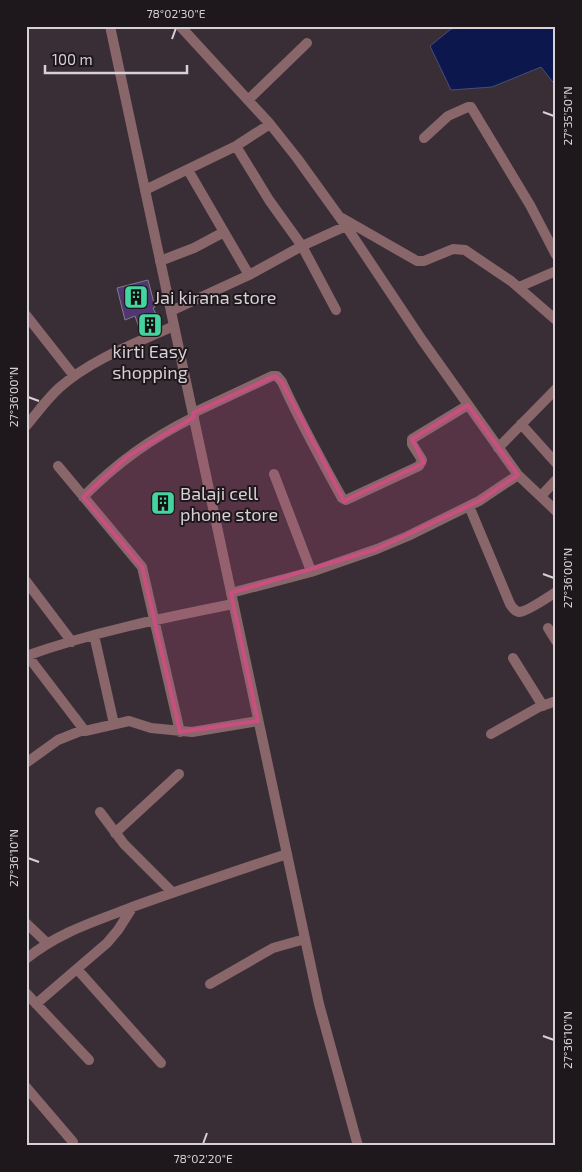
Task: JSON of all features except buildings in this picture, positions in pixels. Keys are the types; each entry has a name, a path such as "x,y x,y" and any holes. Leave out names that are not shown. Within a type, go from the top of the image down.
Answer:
{"street":[{"path":"110,26 319,1004 358,1146"},
{"path":"180,26 270,124 346,226 422,340 498,448 518,475 556,511"},
{"path":"248,100 307,42"},
{"path":"424,138 448,116 471,107 530,205 556,255"},
{"path":"145,190 236,146 270,124"},
{"path":"236,146 269,200 302,246 336,310"},
{"path":"188,170 249,275"},
{"path":"339,217 417,261 424,261 453,250 462,249 511,280 556,320"},
{"path":"171,310 249,275 302,246 346,226"},
{"path":"160,261 194,248 224,232"},
{"path":"519,287 556,270"},
{"path":"26,315 74,376"},
{"path":"26,426 50,397 74,376 106,357 174,326"},
{"path":"84,497 128,456 152,439 193,415 272,376 277,376 282,382 313,446 342,498 346,500 419,466 422,460 412,444 412,439 468,405"},
{"path":"498,448 556,389"},
{"path":"522,424 556,464"},
{"path":"58,466 142,567 180,732"},
{"path":"274,474 311,571"},
{"path":"231,593 311,571 377,549 479,501 518,475"},
{"path":"541,496 556,480"},
{"path":"469,506 514,610 519,612 525,611 556,592"},
{"path":"26,581 72,642"},
{"path":"83,730 27,656 94,635 154,620 233,604"},
{"path":"548,628 556,641"},
{"path":"94,635 114,724"},
{"path":"513,658 543,706"},
{"path":"491,734 556,701"},
{"path":"26,763 58,740 83,730 87,731 131,720 151,728 180,732 192,732 258,721"},
{"path":"115,833 179,774"},
{"path":"100,812 115,833 173,893"},
{"path":"26,959 46,943 92,922 286,854"},
{"path":"36,1004 112,937 132,908"},
{"path":"26,923 46,943"},
{"path":"210,984 273,948 305,939"},
{"path":"77,969 161,1063"},
{"path":"26,993 89,1060"},
{"path":"26,1087 73,1142"}],"highlighted area":[{"path":"275,376 282,382 344,501 424,463 412,439 468,405 518,475 479,501 377,549 231,593 258,721 180,732 142,567 83,497 128,456 194,417 193,413"}],"shaded area":[{"path":"464,26 556,26 556,86 541,67 492,87 451,90 430,46 451,29"}],"place":[{"name":"Jai kirana store","path":"136,297"},
{"name":"kirti Easy shopping","path":"150,325"},
{"name":"Balaji cell phone store","path":"163,503"}]}
